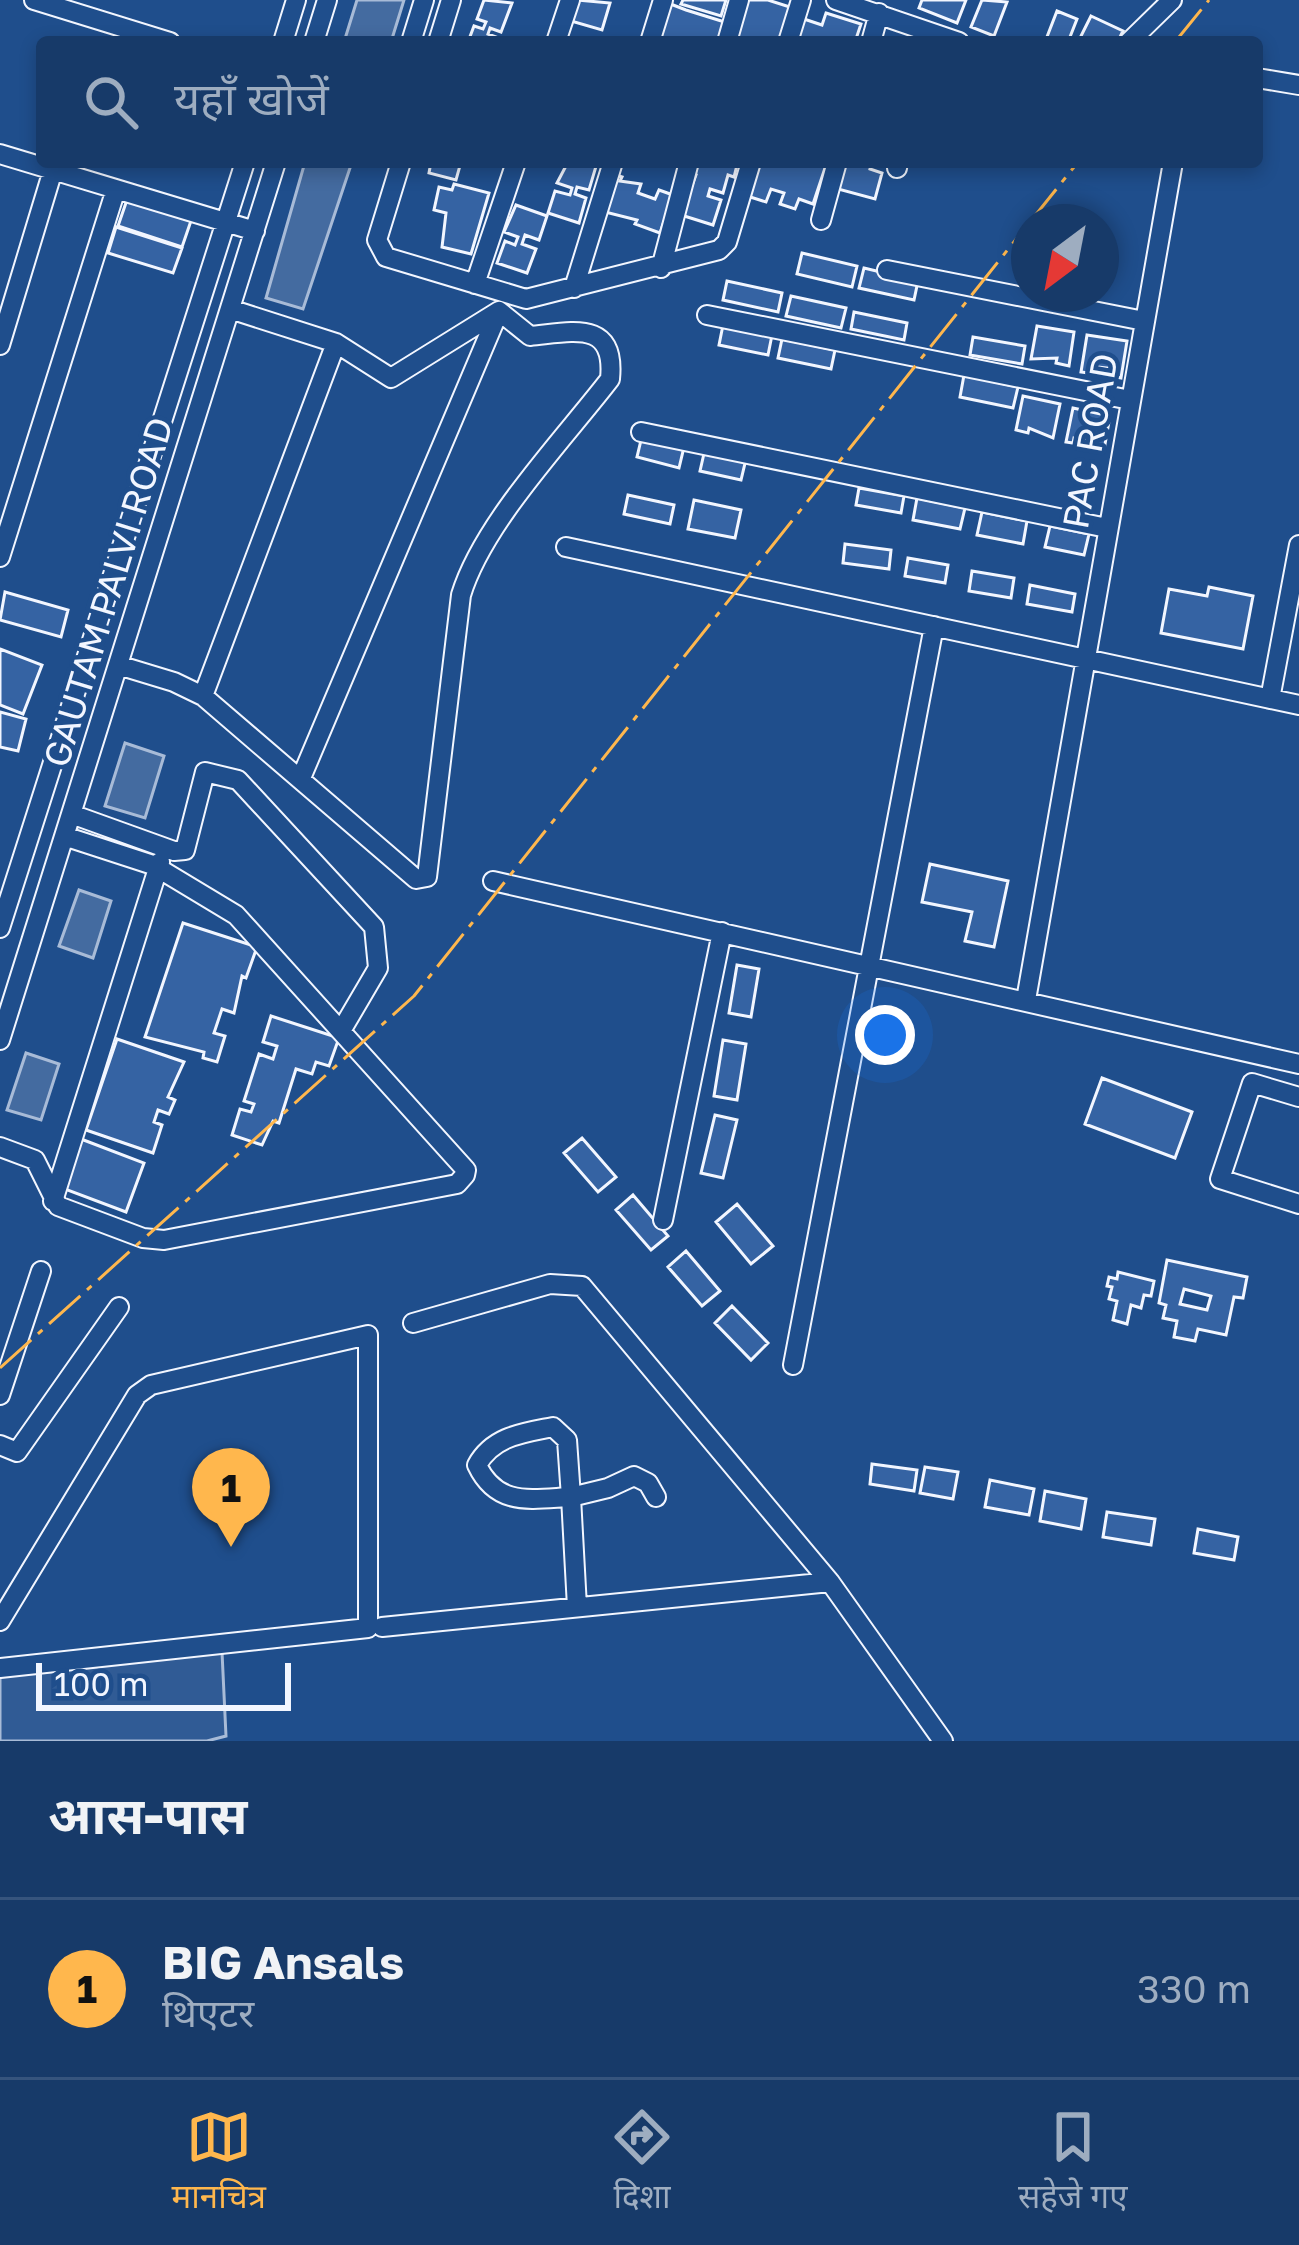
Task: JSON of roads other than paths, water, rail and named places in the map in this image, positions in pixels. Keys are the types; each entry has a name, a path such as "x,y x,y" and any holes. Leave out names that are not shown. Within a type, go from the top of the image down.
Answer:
{"street":[{"path":"34,0 151,36"},
{"path":"285,36 296,0"},
{"path":"312,36 327,0"},
{"path":"413,36 424,0"},
{"path":"440,36 451,0"},
{"path":"558,36 570,0"},
{"path":"652,36 663,0"},
{"path":"729,36 739,0"},
{"path":"790,36 801,0"},
{"path":"1135,36 1172,0"},
{"path":"845,1 925,36"},
{"path":"873,36 879,13"},
{"path":"1263,79 1299,86"},
{"path":"0,154 36,165"},
{"path":"46,168 255,231"},
{"name":"GAUTAM PALVI ROAD","path":"0,928 8,878 243,168"},
{"name":"GAUTAM PALVI ROAD","path":"0,1040 275,168"},
{"path":"399,168 377,240 381,252 517,299 661,268 724,247 749,168"},
{"path":"475,284 514,168"},
{"path":"574,288 611,168"},
{"path":"661,268 687,168"},
{"path":"821,220 835,168"},
{"name":"PAC ROAD","path":"1026,1000 1171,168"},
{"path":"0,345 53,170"},
{"path":"0,557 116,189"},
{"path":"887,270 1144,321"},
{"path":"230,309 336,343 391,378 499,311"},
{"path":"118,665 202,696 416,879 428,877 461,595 469,569 610,379 612,361 607,345 597,336 586,332 530,337 499,311"},
{"path":"301,778 499,311"},
{"path":"707,315 1130,400"},
{"path":"202,696 336,343"},
{"path":"641,432 1107,528"},
{"path":"0,485 22,492"},
{"path":"1270,699 1299,544"},
{"path":"566,548 1299,705"},
{"path":"793,1365 934,626"},
{"path":"74,815 165,848 185,850 205,772 238,780 374,927 378,968 341,1031"},
{"path":"0,1147 34,1160 53,1201 125,1232 164,1240 461,1180 466,1170 236,915 157,868 67,837"},
{"path":"53,1201 165,848"},
{"path":"8,878 50,890"},
{"path":"493,881 1299,1064"},
{"path":"663,1220 722,932"},
{"path":"1299,1097 1252,1083 1220,1179 1299,1204"},
{"path":"0,1396 41,1271"},
{"path":"413,1323 550,1284 582,1286 830,1582 944,1741"},
{"path":"0,1445 17,1452 118,1307"},
{"path":"0,1621 137,1395 151,1385 368,1335 368,1628 0,1668"},
{"path":"577,1607 571,1497 567,1440 553,1427 511,1435 484,1451 477,1465 488,1487 509,1497 571,1497 634,1476 648,1483 656,1497"},
{"path":"382,1627 830,1582"}],"place":[{"name":"BIG Ansals","path":"231,1547"}]}
